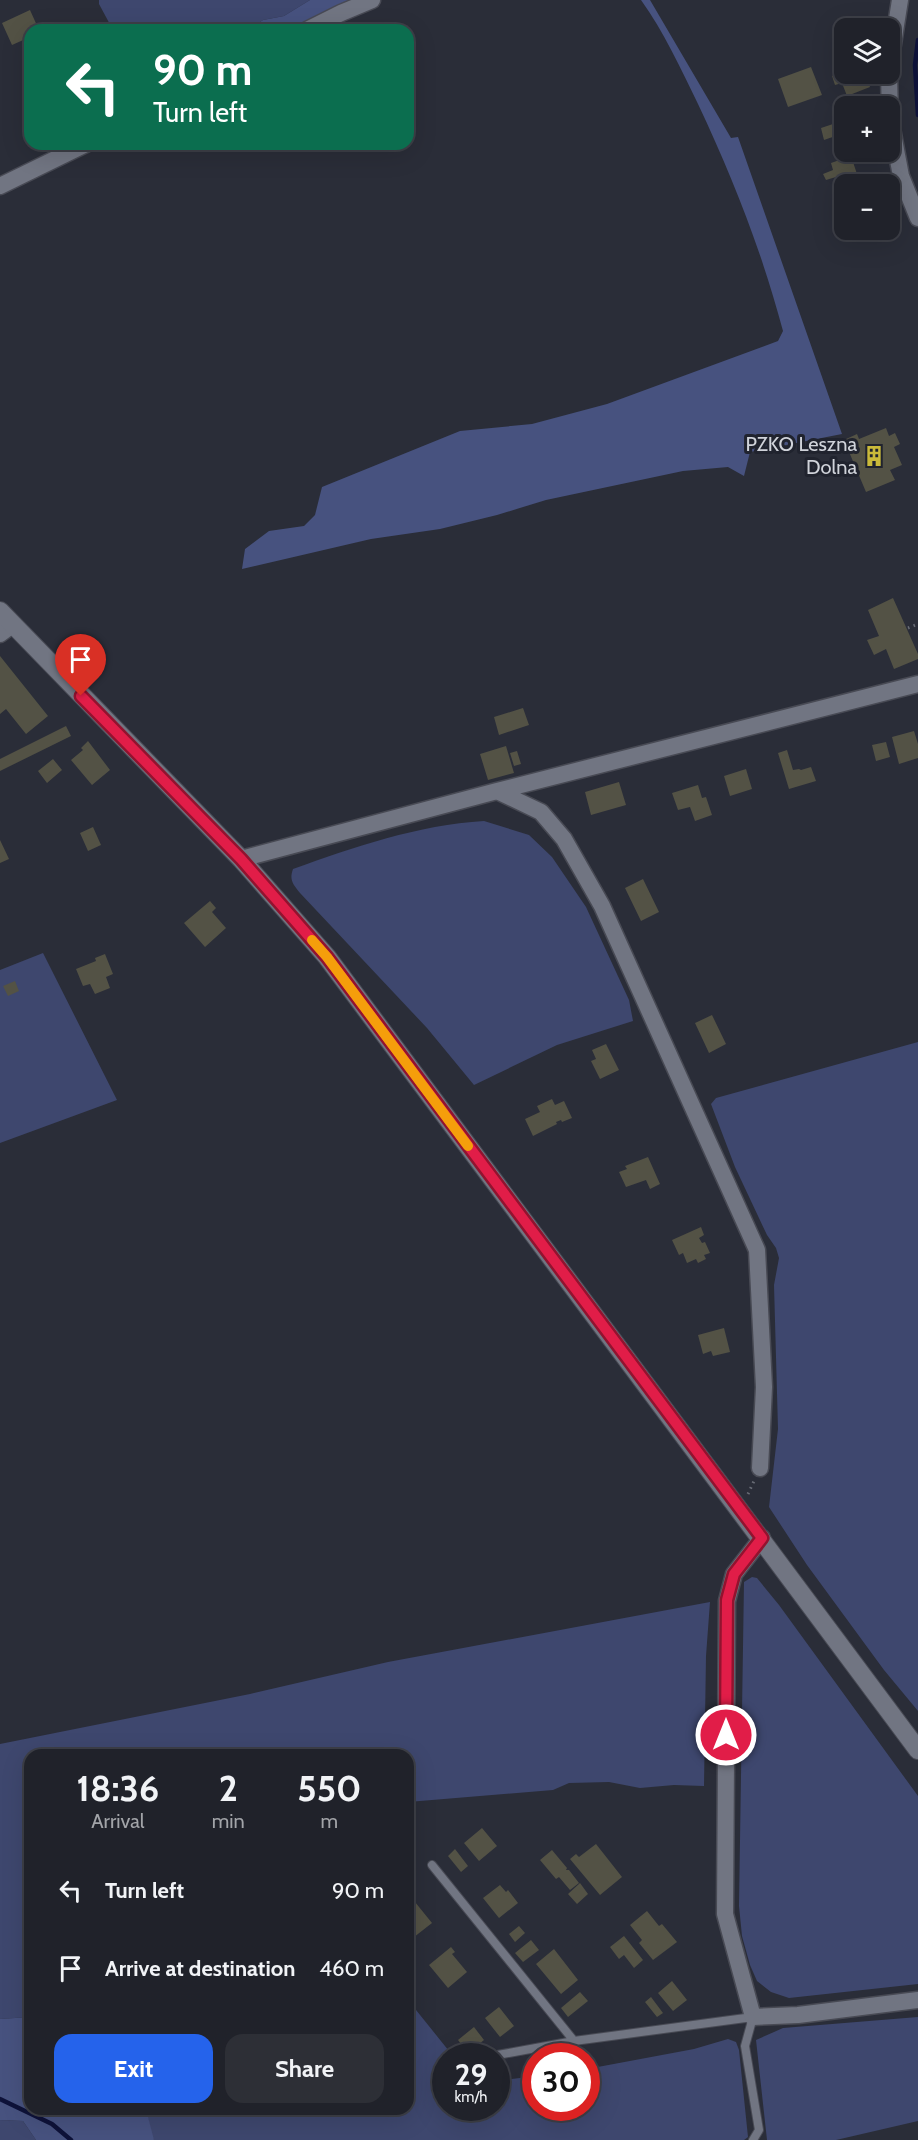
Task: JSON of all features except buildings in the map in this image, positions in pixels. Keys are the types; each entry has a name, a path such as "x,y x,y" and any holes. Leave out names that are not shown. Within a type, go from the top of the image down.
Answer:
{"street":[{"path":"319,24 372,0"},
{"path":"897,18 900,0"},
{"path":"889,84 890,118 901,177 918,218"},
{"path":"0,186 74,150"},
{"path":"0,610 6,629 241,859 327,957 918,1750"},
{"path":"241,859 918,684"},
{"path":"497,791 541,812 564,839 592,887 756,1250 764,1387 760,1468"},
{"path":"762,1538 734,1574 727,1600 725,1914 753,2017 918,2000"}],"lane":[{"path":"432,1865 574,2041"},
{"path":"510,2053 574,2041 753,2017 746,2046 759,2130 753,2140"}],"path":[{"path":"908,628 918,624"},
{"path":"740,1509 760,1468"}],"shaded area":[{"path":"99,0 310,0 284,16 263,20 257,24 110,24"},
{"path":"310,0 354,0 299,24 257,24 263,20 284,16"},
{"path":"641,0 650,0 731,138 738,137 842,434 750,452 744,476 728,467 683,471 546,500 440,529 371,539 242,569 245,549 269,531 304,526 315,515 322,487 460,431 532,424 607,404 778,341 783,331 775,302 735,188 679,64"},
{"path":"484,821 529,835 552,857 586,907 629,1000 633,1021 557,1045 474,1085 427,1028 300,893 291,876 293,869 387,838 435,827"},
{"path":"43,953 117,1100 0,1143 0,970"},
{"path":"918,1042 918,1711 884,1670 807,1565 769,1507 778,1429 774,1285 779,1258 735,1167 711,1104 716,1098"},
{"path":"752,1577 757,1578 779,1605 918,1796 918,1984 789,1998 771,1992 757,1981 750,1965 742,1936 739,1906 744,1582"},
{"path":"710,1602 706,1656 704,1786 674,1785 640,1788 609,1782 569,1783 553,1790 414,1802 414,1749 24,1749 24,2017 0,2019 0,1744 250,1694 388,1662"},
{"path":"414,2007 443,2043 432,2043 432,2121 510,2121 510,2079 522,2078 522,2121 600,2121 600,2067 694,2049 728,2039 736,2042 739,2050 748,2137 744,2140 154,2140 147,2115 414,2115"},
{"path":"24,2017 24,2115 148,2115 154,2140 36,2140 23,2121 0,2120 0,2019"},
{"path":"918,2017 918,2121 836,2140 767,2140 756,2040 783,2028"},
{"path":"0,2120 23,2121 36,2140 0,2140"}],"waterway":[{"path":"918,40 915,65 918,115"},
{"path":"0,2099 24,2111"},
{"path":"33,2115 52,2124 71,2140"}],"slow traffic":[{"path":"312,940 468,1146"}],"place":[{"name":"PZKO Leszna Dolna","path":"874,456"}],"route":[{"path":"81,696 241,859 327,957 762,1538 734,1574 727,1600 726,1735"}]}
